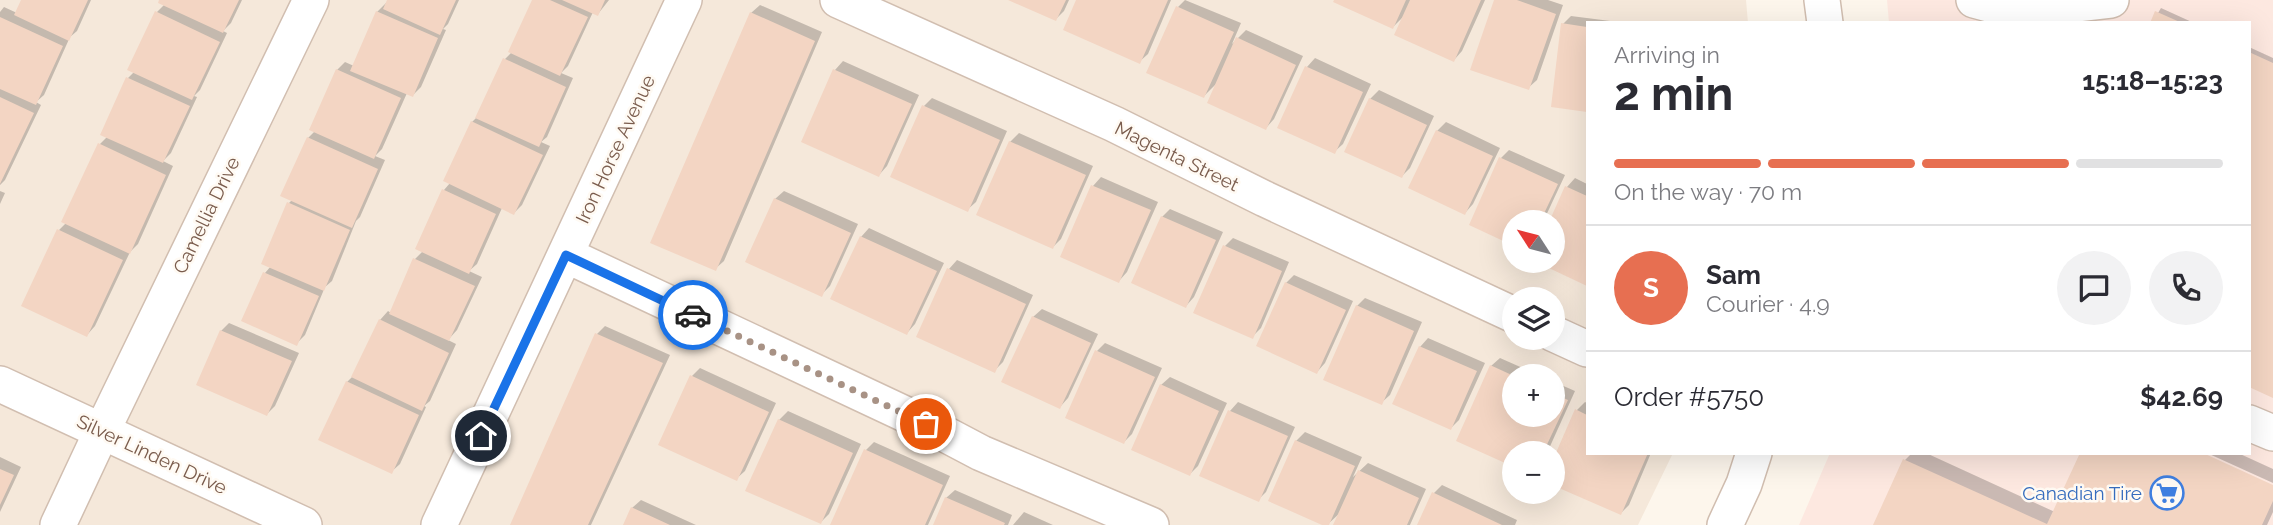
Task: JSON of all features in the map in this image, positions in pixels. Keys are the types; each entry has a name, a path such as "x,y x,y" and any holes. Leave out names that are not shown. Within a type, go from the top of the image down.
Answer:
{"street":[{"name":"Camellia Drive","path":"58,525 311,0"},
{"name":"Iron Horse Avenue","path":"439,525 684,0"},
{"name":"Magenta Street","path":"838,0 1114,124 1265,199 1502,309"},
{"path":"1822,0 1825,21"},
{"path":"1974,0 2014,17 2111,0"},
{"path":"566,255 926,424 981,453 1151,525"},
{"path":"1565,339 1586,349"},
{"name":"Silver Linden Drive","path":"0,384 304,525"},
{"path":"2251,425 2273,433"},
{"path":"1725,525 1744,484 1753,455"}],"shaded area":[{"path":"0,0 1746,0 1748,21 1586,21 1586,455 1672,455 1638,525 0,525"},
{"path":"1887,0 2273,0 2273,525 1799,525 1829,455 2251,455 2251,21 1889,21"}],"building":[{"path":"21,0 88,0 69,41 14,15"},
{"path":"159,0 239,0 223,33 158,3"},
{"path":"387,0 456,0 440,35 383,9"},
{"path":"532,0 550,0 588,17 560,76 508,52"},
{"path":"562,0 605,0 598,16"},
{"path":"1008,0 1066,0 1056,21"},
{"path":"1076,0 1168,0 1140,64 1063,30"},
{"path":"1406,0 1393,29 1333,2"},
{"path":"1410,0 1481,0 1454,62 1394,35"},
{"path":"1494,0 1517,0 1556,14 1529,90 1470,70"},
{"path":"1176,6 1234,32 1204,98 1146,73"},
{"path":"155,11 220,42 192,100 127,70"},
{"path":"376,11 438,38 413,97 350,71"},
{"path":"2155,11 2178,21 2151,21"},
{"path":"750,12 815,41 716,271 650,243"},
{"path":"0,17 63,46 36,105 0,89"},
{"path":"1561,23 1586,27 1586,112 1551,107"},
{"path":"1236,37 1296,65 1266,130 1207,103"},
{"path":"2251,53 2273,63 2273,398 2251,388"},
{"path":"503,58 566,87 539,147 475,118"},
{"path":"1305,66 1363,92 1335,154 1277,128"},
{"path":"336,69 401,98 374,159 309,130"},
{"path":"833,69 912,104 879,177 801,142"},
{"path":"126,77 190,106 163,163 100,135"},
{"path":"0,97 34,113 0,184"},
{"path":"1369,98 1427,125 1402,178 1344,152"},
{"path":"922,105 1000,140 968,212 890,177"},
{"path":"471,121 543,155 514,215 443,181"},
{"path":"1436,130 1493,156 1465,215 1408,188"},
{"path":"307,137 378,169 352,228 280,196"},
{"path":"1009,141 1086,175 1053,249 976,215"},
{"path":"98,143 166,175 130,254 61,222"},
{"path":"1499,157 1558,184 1546,210 1502,210 1502,240 1469,225"},
{"path":"1091,185 1151,210 1119,283 1060,257"},
{"path":"1565,186 1586,196 1586,286 1559,273 1565,273 1565,210 1554,210"},
{"path":"442,189 496,214 469,274 415,249"},
{"path":"774,198 851,233 822,297 745,262"},
{"path":"287,202 350,230 324,291 261,264"},
{"path":"1161,216 1216,240 1186,308 1131,283"},
{"path":"57,229 123,260 87,337 21,306"},
{"path":"860,236 937,271 907,335 830,299"},
{"path":"1223,245 1282,271 1253,339 1193,313"},
{"path":"413,258 475,286 449,341 389,314"},
{"path":"947,268 1026,304 995,373 916,337"},
{"path":"263,272 319,296 297,346 241,321"},
{"path":"1285,282 1346,310 1317,374 1256,346"},
{"path":"1356,305 1414,331 1382,405 1323,380"},
{"path":"1032,316 1091,343 1060,409 1001,382"},
{"path":"379,319 449,353 422,411 351,377"},
{"path":"220,330 292,361 267,416 196,385"},
{"path":"595,333 663,363 588,525 510,525"},
{"path":"1419,346 1477,371 1451,430 1392,404"},
{"path":"1095,350 1155,377 1124,444 1065,418"},
{"path":"1490,365 1502,370 1502,427 1555,427 1549,441 1502,441 1502,462 1456,441"},
{"path":"690,375 769,412 737,481 658,445"},
{"path":"346,381 419,415 392,474 318,440"},
{"path":"1160,384 1219,411 1190,476 1131,450"},
{"path":"1575,409 1586,414 1586,455 1647,455 1621,515 1565,491 1565,441 1561,441"},
{"path":"1228,410 1288,436 1259,502 1199,476"},
{"path":"778,419 853,453 821,524 745,491"},
{"path":"1295,440 1355,466 1329,525 1322,525 1268,501"},
{"path":"864,449 943,485 925,525 830,525"},
{"name":"Canadian Tire","path":"2079,455 2207,455 2273,485 2273,501 2262,525 1873,525 1903,459 2047,524"},
{"path":"0,469 14,475 0,505"},
{"path":"1358,470 1419,498 1407,525 1333,525"},
{"path":"1432,492 1502,525 1417,525"},
{"path":"945,497 1005,523 933,525"},
{"path":"631,507 670,525 623,525"}],"way so far":[{"path":"693,315 926,424"}],"place":[{"name":"Canadian Tire","path":"2167,493"}],"route":[{"path":"481,436 566,255 693,315"}]}
